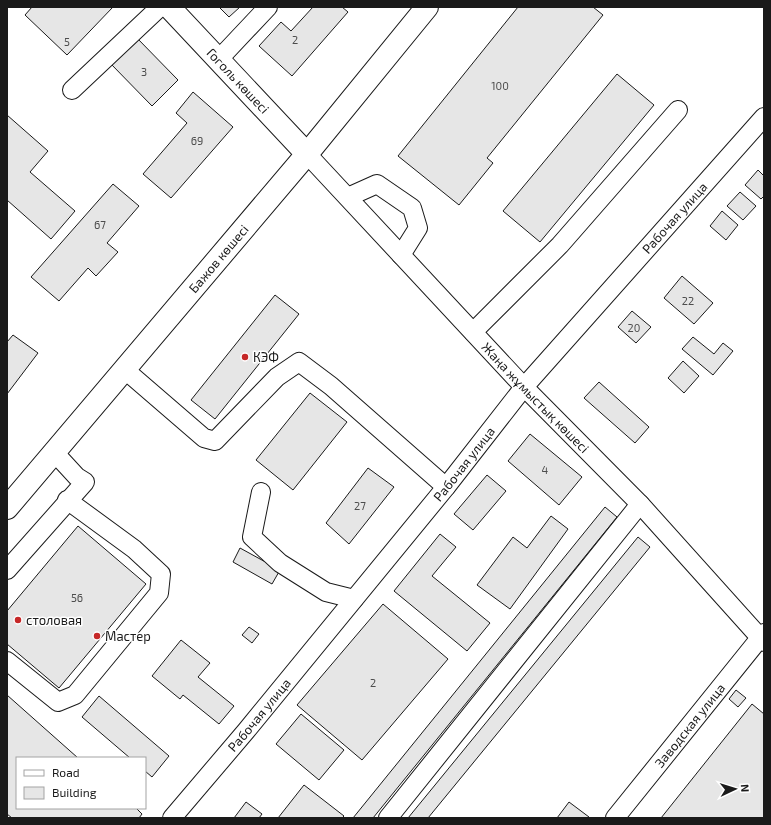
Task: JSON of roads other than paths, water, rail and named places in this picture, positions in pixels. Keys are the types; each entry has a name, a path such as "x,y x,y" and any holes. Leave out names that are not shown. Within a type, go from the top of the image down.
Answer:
{"main road":[{"name":"Гоголь көшесі","path":"169,7 307,154"},
{"name":"Бажов көшесі","path":"7,508 307,154 427,7"}],"street":[{"path":"72,90 160,7"},
{"path":"219,59 268,7"},
{"path":"473,332 560,245 678,110"},
{"name":"Рабочая улица","path":"172,818 446,487 524,387 764,117"},
{"name":"Жаңа жұмыстық көшесі","path":"307,154 524,387 640,504 763,638"},
{"path":"348,198 377,184 412,208 418,228 401,255"},
{"path":"124,369 204,438 215,441 277,377 299,362 331,386 446,487"},
{"path":"9,562 85,482 77,477 54,452"},
{"path":"262,492 252,537 280,563 326,592 354,599"},
{"path":"7,661 58,702 75,695 159,593 161,574 134,549 67,500"},
{"path":"388,818 640,504"},
{"name":"Заводская улица","path":"615,818 763,638"}],"place":[{"name":"КЭФ","path":"245,357"},
{"name":"столовая","path":"18,620"},
{"name":"Мастер","path":"97,636"}]}
